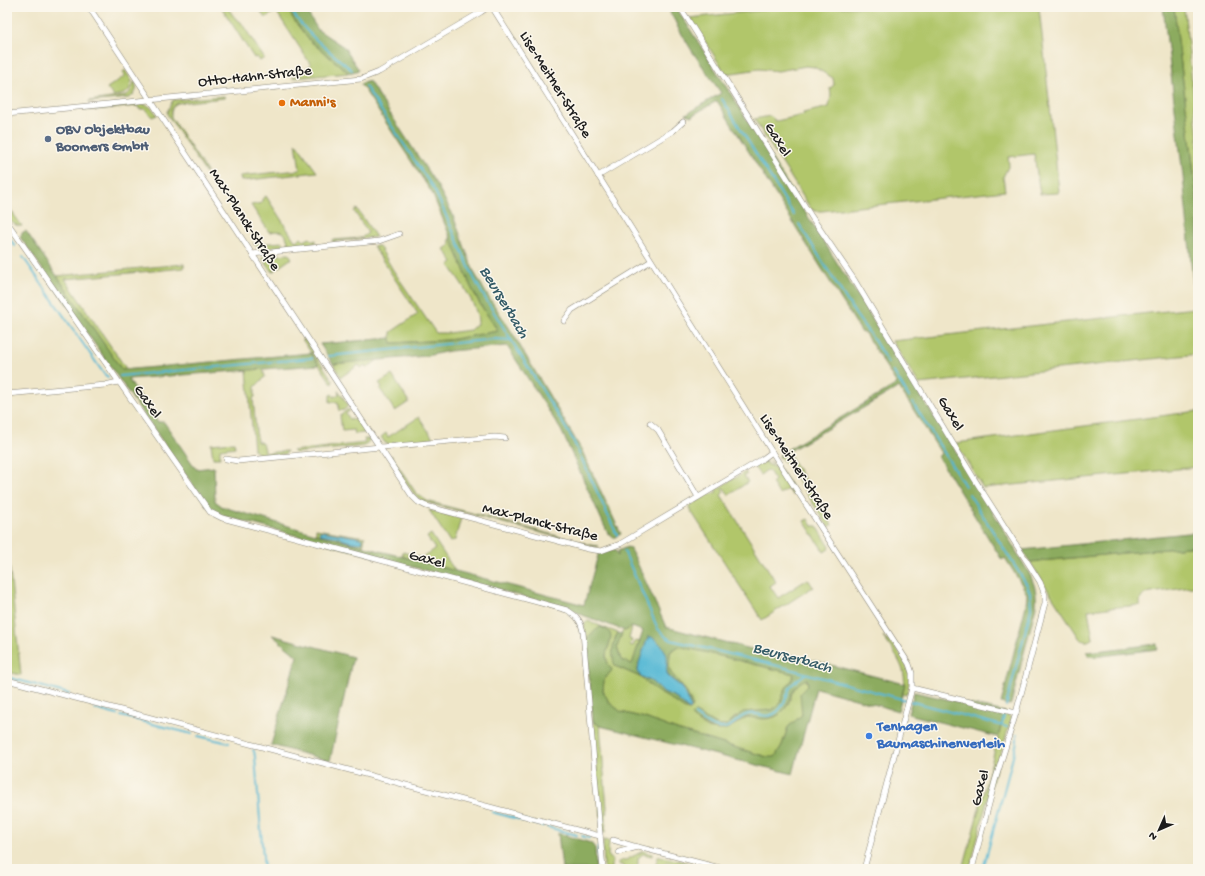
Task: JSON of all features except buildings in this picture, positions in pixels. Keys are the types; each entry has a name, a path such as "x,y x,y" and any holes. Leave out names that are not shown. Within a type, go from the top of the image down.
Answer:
{"street":[{"name":"Max-Planck-Straße","path":"89,7 349,402 412,496 421,504 595,551 606,550 620,544 772,452"},
{"name":"Otto-Hahn-Straße","path":"7,114 361,79 379,72 488,7"},
{"name":"Lise-Meitner-Straße","path":"492,7 772,452 905,657 912,672 912,688 864,869"},
{"name":"Gaxel","path":"680,7 807,210 855,281 975,480 1040,582 1045,595 1016,713 995,781 972,869"},
{"path":"598,176 673,131 682,122"},
{"name":"Gaxel","path":"7,222 210,512 216,516 567,610 579,619 583,632 603,869"},
{"path":"252,254 379,241 399,234"},
{"path":"564,321 572,310 651,261"},
{"name":"Gaxel","path":"7,394 105,385 118,382"},
{"path":"650,423 658,430 698,497"},
{"path":"226,459 238,461 496,436 505,438"},
{"path":"7,680 600,836"},
{"path":"912,688 1016,713"},
{"path":"613,840 724,869"},
{"path":"619,852 638,847"}],"green space":[{"path":"221,7 227,7 235,18 241,22 264,58 260,61 257,57 254,58"},
{"path":"258,7 286,7 309,40 349,73 292,78 311,65 276,11 265,18"},
{"path":"286,7 304,7 318,30 344,47 359,70 349,73 309,40"},
{"path":"667,7 676,7 977,485 1033,581 1036,606 1011,704 1007,705 1001,703 1026,605 1027,594 1005,558 1002,560 938,457 941,453 899,387 779,457 780,454 897,384 864,332 862,333 717,101 691,116 686,114 721,93 692,51"},
{"path":"765,7 1039,7 1058,193 1040,194 1034,154 1008,157 1009,165 1003,177 1005,191 822,211 815,211 811,209 754,119 770,116 776,121 804,115 803,113 829,107 831,95 830,88 834,85 833,78 814,67 806,66 778,71 759,69 726,74 690,18 764,10"},
{"path":"1163,7 1174,7 1198,206 1198,338 1183,176"},
{"path":"1174,7 1184,7 1198,138 1198,206"},
{"path":"125,70 132,81 130,89 124,94 113,96 107,88 125,76 123,72"},
{"path":"369,81 438,187 452,213 474,272 510,329 581,449 621,534 613,538 610,533 608,534 561,430 507,346 450,351 426,356 333,364 320,344 391,338 392,343 449,340 498,331 480,304 471,287 432,193 360,84"},
{"path":"134,82 136,85 136,91 129,98 89,102 126,96 131,91"},
{"path":"224,96 224,98 178,103 174,105 172,110 171,117 207,172 205,172 167,112 173,100"},
{"path":"138,104 149,106 157,115 152,117 145,109 139,109 138,106 85,110"},
{"path":"296,143 317,172 241,181 240,176 300,170"},
{"path":"266,196 295,241 301,238 304,241 310,238 313,241 316,240 316,243 289,246 284,233 278,231 269,232 251,205 262,203 262,199"},
{"path":"7,205 22,226 15,225 9,219 7,214"},
{"path":"357,209 376,237 333,242 332,240 361,238 368,233 354,211"},
{"path":"26,231 122,370 311,353 319,365 128,379 158,422 164,422 196,469 214,467 215,501 223,507 316,534 584,605 599,553 615,550 618,556 618,551 627,547 631,549 666,627 786,658 784,653 905,684 898,711 816,688 793,774 600,726 593,721 586,640 600,627 606,629 611,636 606,657 612,670 604,680 603,691 609,702 621,712 645,718 677,730 767,757 775,757 782,745 788,727 802,715 800,693 808,685 807,679 797,686 784,710 777,716 771,718 747,717 729,728 722,730 714,729 706,726 691,715 694,712 720,726 727,725 743,712 772,710 779,705 794,674 679,646 670,652 669,668 671,673 686,691 693,707 691,708 683,689 668,675 666,669 667,664 649,636 639,663 638,671 640,676 651,681 662,691 675,697 689,710 685,709 658,692 640,677 615,666 613,649 614,641 618,633 622,634 617,647 621,660 632,664 643,631 632,627 625,631 569,609 216,514 209,508 20,237 23,232"},
{"path":"449,239 452,239 471,287 480,304 498,331 449,340 391,343 391,332 418,314 373,246 379,246 393,270 436,333 470,330 478,323 475,308 463,285 449,265 453,262 444,249 450,245"},
{"path":"283,242 284,246 268,248 260,247 253,243 259,244"},
{"path":"289,254 292,258 272,272 262,258 267,256"},
{"path":"184,264 184,268 65,279 127,370 122,370 57,276"},
{"path":"1195,308 1198,354 919,384 892,341"},
{"path":"302,339 305,339 333,381 332,384"},
{"path":"379,359 367,368 365,365 361,368 359,365 341,377 333,364"},
{"path":"263,369 265,377 255,387 255,397 253,398 257,442 262,444 265,453 287,451 285,454 262,456 254,450 247,370"},
{"path":"392,375 409,402 395,411 380,389 382,387 379,383"},
{"path":"338,391 348,405 344,410 339,411 338,402 330,402 330,395 332,394 334,397 339,394"},
{"path":"348,409 350,411 346,413 350,420 357,418 365,430 364,433 355,434 354,430 342,431 340,416"},
{"path":"1198,411 1198,467 983,488 956,443"},
{"path":"419,417 433,438 389,444 385,443 381,437 386,433 388,437"},
{"path":"364,439 370,439 365,446 295,453 292,451 365,443"},
{"path":"234,442 235,447 220,449 220,458 213,458 211,444"},
{"path":"788,453 832,525 828,527 788,465 779,457"},
{"path":"391,455 416,493 427,501 599,546 591,546 424,502 413,493 391,459"},
{"path":"765,461 767,464 775,467 781,475 782,474 775,464 794,491 793,495 788,489 779,494 772,483 775,480 769,471 767,470 760,475 754,467"},
{"path":"745,472 747,474 744,476 748,482 729,495 724,488 722,489 724,492 721,495 776,582 770,586 778,598 808,579 813,587 762,620 689,508 689,506 711,493 717,492 715,490"},
{"path":"429,510 461,518 455,540 450,542"},
{"path":"808,519 812,526 817,526 830,547 824,552 804,521"},
{"path":"316,529 365,537 363,546 316,534"},
{"path":"1198,532 1198,546 1030,562 1022,550"},
{"path":"431,534 455,571 402,556 403,552 422,558 435,549 427,537"},
{"path":"7,544 21,675 7,672"},
{"path":"1198,546 1198,586 1145,594 1141,597 1140,605 1088,610 1093,638 1086,641 1080,639 1030,562"},
{"path":"588,621 618,633 615,638 615,666 640,677 658,692 685,709 690,710 693,707 686,691 671,673 669,668 670,652 679,646 794,674 779,705 772,710 749,712 735,717 727,725 720,726 694,712 691,715 693,718 704,726 711,729 731,726 747,717 767,719 774,717 784,710 796,686 806,678 808,685 802,715 788,727 782,745 775,758 767,757 677,730 645,718 621,712 609,702 603,691 604,680 612,670 606,657 611,639 609,632 591,634 586,640 584,625"},
{"path":"632,627 629,639 632,640 630,645 633,646 635,641 640,642 632,664 621,660 617,647 623,630 625,631"},
{"path":"272,635 353,657 330,761 271,745 297,656"},
{"path":"883,636 896,649 908,670 909,686 906,695 903,694 903,670 897,657"},
{"path":"1157,644 1158,649 1094,657 1088,655 1087,652"},
{"path":"914,692 1005,712 998,737 908,714"},
{"path":"1005,712 1011,720 990,789 970,869 963,869"},
{"path":"593,721 600,726 607,808 605,833 602,832"},
{"path":"558,833 591,843 595,848 596,869 562,869"},
{"path":"604,840 609,841 608,855 612,860 612,869 604,869"},
{"path":"643,851 652,854 652,856 643,854 638,858 638,865 635,868 625,869 623,865 618,865 618,862 628,859"},
{"path":"660,856 697,865 697,867 695,869 682,863 681,865 666,862 659,869 654,869 658,857"}],"water":[{"path":"320,531 363,539 362,543 353,542 343,540 338,537 320,534"},
{"path":"649,636 658,642 665,651 667,657 668,676 682,688 691,708 690,710 675,697 662,691 651,681 640,676 638,671 639,663"}],"waterway":[{"name":"Beurserbach","path":"289,7 310,34 352,70"},
{"name":"Beurserbach","path":"365,86 435,191 474,278 572,438 617,535"},
{"path":"722,99 794,215"},
{"path":"799,224 888,363"},
{"path":"7,235 15,246"},
{"path":"23,257 104,374 108,377"},
{"path":"329,356 495,339 511,340"},
{"path":"120,376 312,358"},
{"path":"893,371 909,397"},
{"path":"913,403 965,486"},
{"path":"969,494 1027,585 1030,593 1031,609 1006,706"},
{"name":"Beurserbach","path":"624,551 658,629 671,640 767,663 1007,727"},
{"path":"695,715 713,727 723,728 728,727 747,715 753,714 767,716 774,714 785,702 791,686 805,674"},
{"path":"7,677 69,694"},
{"path":"95,709 117,715"},
{"path":"121,716 192,734"},
{"path":"1002,725 1004,716"},
{"name":"Beurserbach","path":"983,869 1017,742 1017,735"},
{"path":"198,736 229,743"},
{"path":"253,750 255,757 264,869"},
{"path":"492,812 543,826"},
{"path":"547,827 577,835"},
{"path":"582,836 589,838"},
{"path":"598,847 599,869"}],"place":[{"name":"Manni's","path":"282,103"},
{"name":"OBV Objektbau Boomers GmbH","path":"48,139"},
{"name":"Tenhagen Baumaschinenverleih","path":"869,736"}]}
